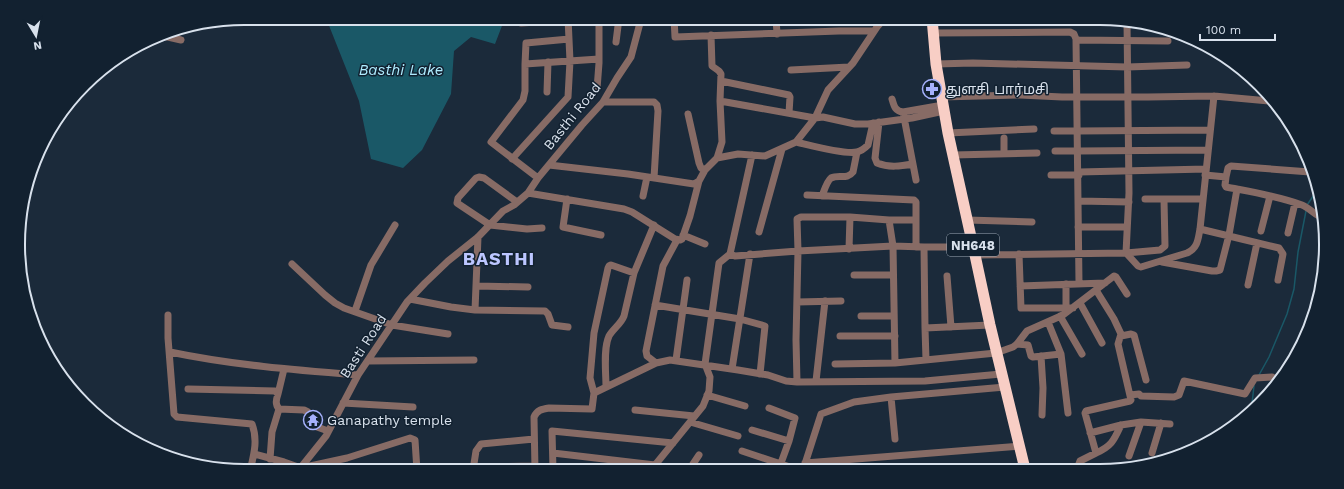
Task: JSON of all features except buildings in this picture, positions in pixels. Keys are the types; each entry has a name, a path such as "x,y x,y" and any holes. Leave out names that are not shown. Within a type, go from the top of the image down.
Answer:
{"highway":[{"name":"NH648","path":"933,25 936,64 948,133 996,353 1024,464"}],"street":[{"path":"512,159 567,99 570,61 568,25"},
{"path":"598,89 599,25"},
{"path":"616,42 618,25"},
{"name":"Basthi Road","path":"549,165 603,102 631,56 640,25"},
{"path":"674,25 675,37 874,31"},
{"path":"776,25 777,34"},
{"path":"717,158 738,154 765,156 796,142 815,118 828,90 849,67 879,25"},
{"path":"1127,27 1128,227 1126,253 1138,266 1141,267 1161,262 1192,251 1196,246 1200,229 1214,96"},
{"path":"934,33 1070,32 1074,34 1076,39 1079,174 1079,283"},
{"path":"656,363 646,354 662,266 680,238 699,181 705,170 717,158 722,142 720,101 721,72 712,66 711,35"},
{"path":"172,38 181,40"},
{"path":"538,178 491,142 523,100 525,91 526,43 569,39"},
{"path":"1076,39 1168,41"},
{"path":"525,64 599,59"},
{"path":"547,92 548,62"},
{"path":"936,64 973,63 1127,67 1187,65"},
{"path":"791,70 849,67"},
{"path":"721,81 789,95 789,113"},
{"path":"720,101 815,118 823,117 855,124 876,123 942,104 1020,95 1077,97 1214,96 1266,101"},
{"path":"892,99 895,108 904,115 916,180"},
{"path":"603,102 654,102 657,105 658,111 650,177 643,196"},
{"path":"688,114 699,163 701,168 705,170"},
{"path":"796,142 814,147 857,152 868,145 876,123"},
{"path":"876,123 874,158 877,163 891,167 913,164"},
{"path":"948,133 1034,129"},
{"path":"1054,131 1128,132 1210,130"},
{"path":"1004,138 1004,153"},
{"path":"759,232 782,149"},
{"path":"1055,151 1208,150"},
{"path":"822,196 832,178 848,177 851,175 857,152"},
{"path":"953,155 1037,153"},
{"path":"656,464 703,406 709,391 710,377 704,364 719,263 730,254 752,155"},
{"path":"549,165 650,177 694,184 699,181"},
{"name":"Basti Road","path":"304,464 326,436 358,375 410,299 425,282 478,237 503,211 518,202 528,192 549,165"},
{"path":"1306,172 1231,166 1228,168 1225,187 1270,196 1295,203 1306,207 1317,214"},
{"path":"1051,175 1128,170 1205,172 1226,177"},
{"path":"518,202 484,178 479,177 476,178 458,198 457,203 490,225 528,229 542,228"},
{"path":"1161,262 1216,271 1220,270 1229,235 1236,189"},
{"path":"528,192 624,209 680,238 705,244"},
{"path":"807,195 914,200 916,202 916,247"},
{"path":"1261,231 1270,196"},
{"path":"567,199 563,227 601,235"},
{"path":"1145,199 1203,199"},
{"path":"730,254 735,256 893,246 1019,254 1126,253 1160,250 1165,246 1164,200"},
{"path":"1079,201 1128,202"},
{"path":"1288,233 1295,203"},
{"path":"797,382 797,220 799,218 850,217 916,220"},
{"path":"849,249 850,217"},
{"path":"890,220 893,246 895,363"},
{"path":"967,220 1032,222"},
{"path":"355,312 371,265 395,225"},
{"path":"606,387 606,348 609,337 624,316 634,273 654,225"},
{"path":"1078,227 1128,227"},
{"path":"1200,229 1279,248 1283,254 1278,280"},
{"path":"475,310 478,237"},
{"path":"1248,285 1257,243"},
{"path":"924,247 924,328 926,360"},
{"path":"732,369 750,254"},
{"path":"1019,254 1020,307 1022,308 1069,308 1080,304 1112,277 1116,277 1127,294"},
{"path":"292,264 335,303 355,312 392,325 448,334"},
{"path":"535,464 534,417 537,411 549,408 592,409 594,393 590,378 594,333 609,266 611,265 634,273"},
{"path":"854,275 893,276"},
{"path":"947,276 951,327"},
{"path":"676,360 687,280"},
{"path":"1020,286 1105,283"},
{"path":"1066,284 1069,308"},
{"path":"477,286 528,287"},
{"path":"1096,290 1114,319 1121,336 1118,344 1130,395 1130,401 1086,411 1085,413 1096,453"},
{"path":"410,299 475,310 545,311 548,314 552,325 568,327"},
{"path":"797,302 842,301"},
{"path":"816,382 825,302"},
{"path":"1080,304 1102,343"},
{"path":"655,305 740,319 764,326 760,374"},
{"path":"1017,344 1027,331 1060,316 1069,308"},
{"path":"168,315 168,338 175,415 252,424 255,432 256,445 252,464"},
{"path":"862,316 894,316"},
{"path":"1060,316 1082,354"},
{"path":"1048,322 1059,345 1061,354 1068,413"},
{"path":"924,328 990,325"},
{"path":"1121,336 1131,334 1134,335 1146,380"},
{"path":"840,336 895,336"},
{"path":"835,364 895,363 996,353 1017,344 1028,345 1031,356 1033,357 1061,354"},
{"path":"170,352 200,358 284,369 358,375"},
{"path":"1041,356 1043,388 1042,415"},
{"path":"368,361 474,360"},
{"path":"594,393 656,363 670,360 704,364 797,382 925,381 1001,374"},
{"path":"270,459 272,432 279,409 276,402 284,369"},
{"path":"1130,395 1139,394 1141,396 1174,397 1179,395 1184,380 1245,394 1255,378 1272,377"},
{"path":"805,464 821,414 854,402 891,397 1005,387"},
{"path":"188,389 275,391 278,394"},
{"path":"707,395 745,406"},
{"path":"891,397 895,439"},
{"path":"343,403 412,406"},
{"path":"742,451 781,463 795,418 769,408"},
{"path":"279,409 304,410 309,414 309,424 328,431"},
{"path":"635,410 692,419 738,436"},
{"path":"1090,433 1121,425 1141,422 1170,424"},
{"path":"1129,456 1141,422"},
{"path":"1152,453 1161,423"},
{"path":"1079,464 1080,461 1106,449 1111,444 1121,425"},
{"path":"752,430 789,441"},
{"path":"553,464 552,431 673,443"},
{"path":"323,464 410,438 415,440 417,464"},
{"path":"474,464 476,451 481,444 534,439"},
{"path":"835,464 1020,446"},
{"path":"553,453 632,464"},
{"path":"254,454 288,464"},
{"path":"693,464 699,455"}],"water":[{"name":"Basthi Lake","path":"329,25 502,25 495,44 471,37 454,51 451,94 422,150 403,168 371,159 359,101"}],"waterway":[{"path":"1307,205 1314,195"},
{"path":"1259,375 1269,357 1287,314 1294,289 1298,252 1306,211"},
{"path":"1252,403 1254,386"}],"place":[{"name":"துளசி பார்மசி","path":"932,89"},
{"name":"Ganapathy temple","path":"313,420"}],"district":[{"name":"BASTHI","path":"499,259"}]}
